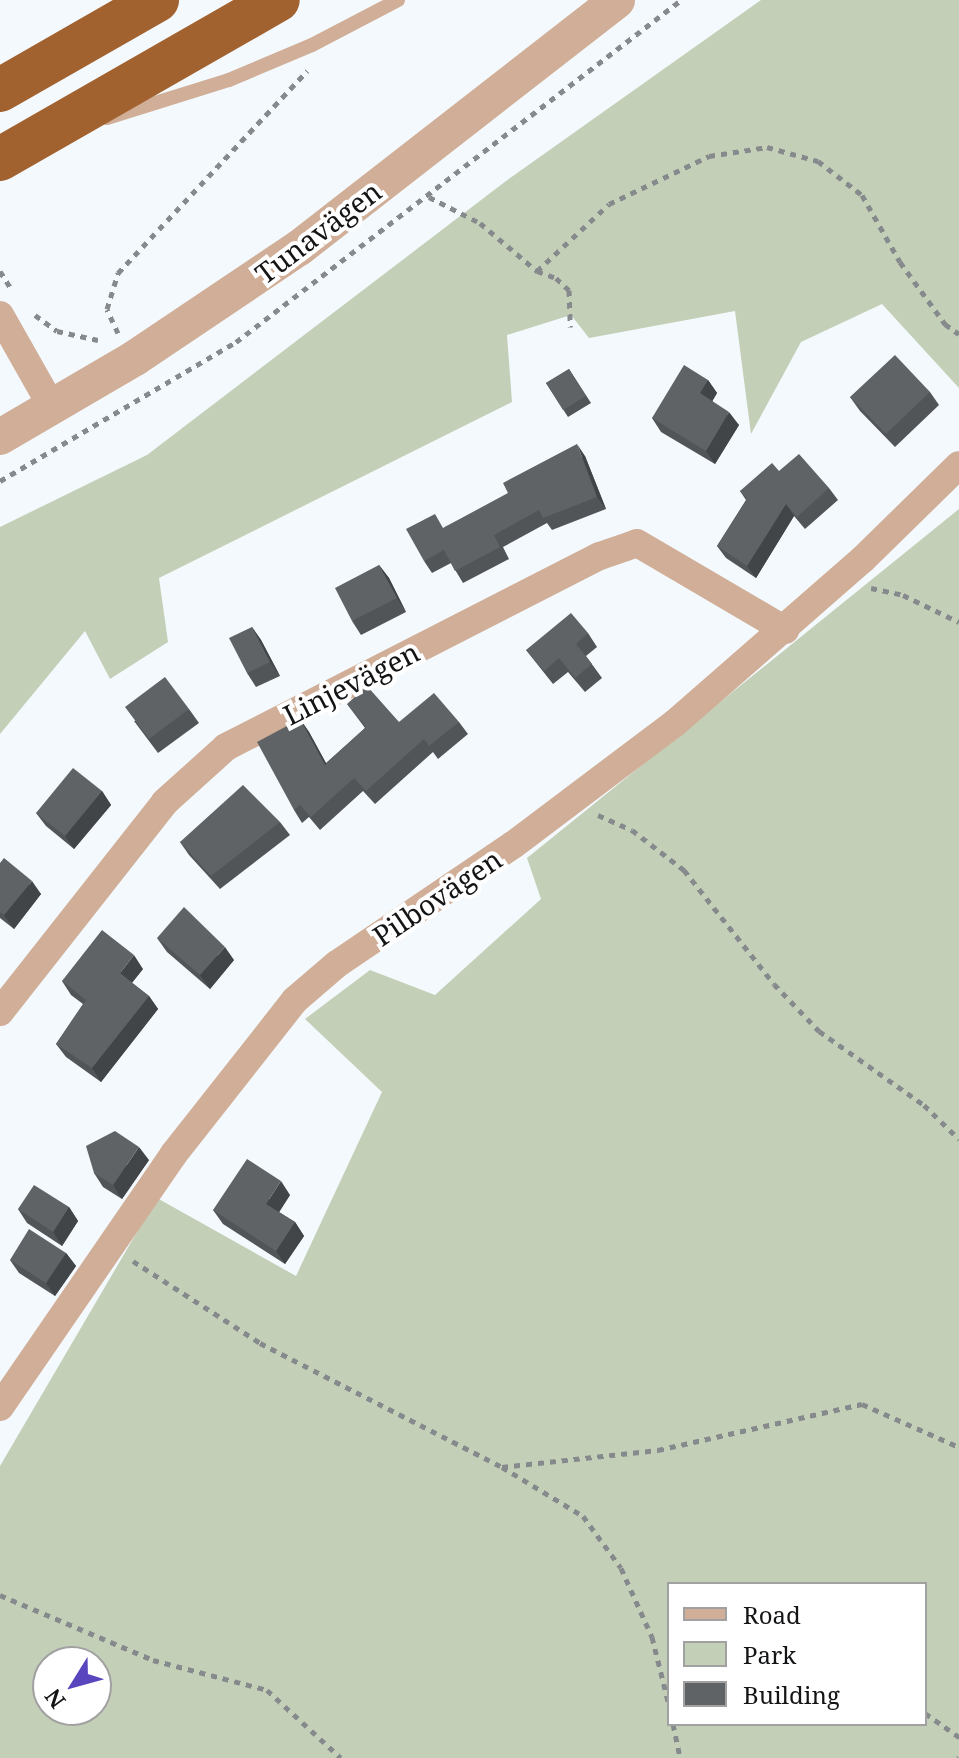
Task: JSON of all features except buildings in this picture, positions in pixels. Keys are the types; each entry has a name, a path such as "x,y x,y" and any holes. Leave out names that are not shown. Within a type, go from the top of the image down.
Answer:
{"highway":[{"path":"13,152 278,0"},
{"path":"0,90 155,1"}],"street":[{"name":"Tunavägen","path":"0,437 52,407 126,346 299,248 617,0"},
{"path":"14,307 52,407"},
{"name":"Pilbovägen","path":"0,1407 108,1246 242,1064 314,982 572,803 785,630 959,465"},
{"name":"Linjevägen","path":"0,1012 165,802 226,747 600,556 637,543 785,630"}],"lane":[{"path":"13,152 229,80 312,45 398,0"}],"path":[{"path":"154,392 107,309 118,273 315,65"},
{"path":"537,271 609,204 709,156 767,147 818,161 862,195 900,262 945,324 959,334"},
{"path":"429,197 480,223 537,271 556,278 569,290 570,327"},
{"path":"0,271 14,307 57,331 126,346"},
{"path":"839,581 903,595 959,622"},
{"path":"572,803 632,830 684,870 774,984 819,1031 924,1105 959,1139"},
{"path":"108,1246 260,1343 502,1467 583,1516 621,1568 666,1676"},
{"path":"502,1467 658,1450 862,1404 959,1447"},
{"path":"0,1595 153,1660 267,1690 341,1758"},
{"path":"927,1714 959,1737"},
{"path":"673,1726 680,1758"}],"green space":[{"path":"761,0 959,0 959,388 882,304 801,342 751,434 735,311 589,338 571,315 507,335 512,402 159,578 168,642 110,679 85,631 0,734 0,527 147,455 506,181"},
{"path":"959,509 959,1758 0,1758 0,1466 157,1198 296,1276 382,1092 305,1019 370,970 435,995 541,899 527,858"}]}
